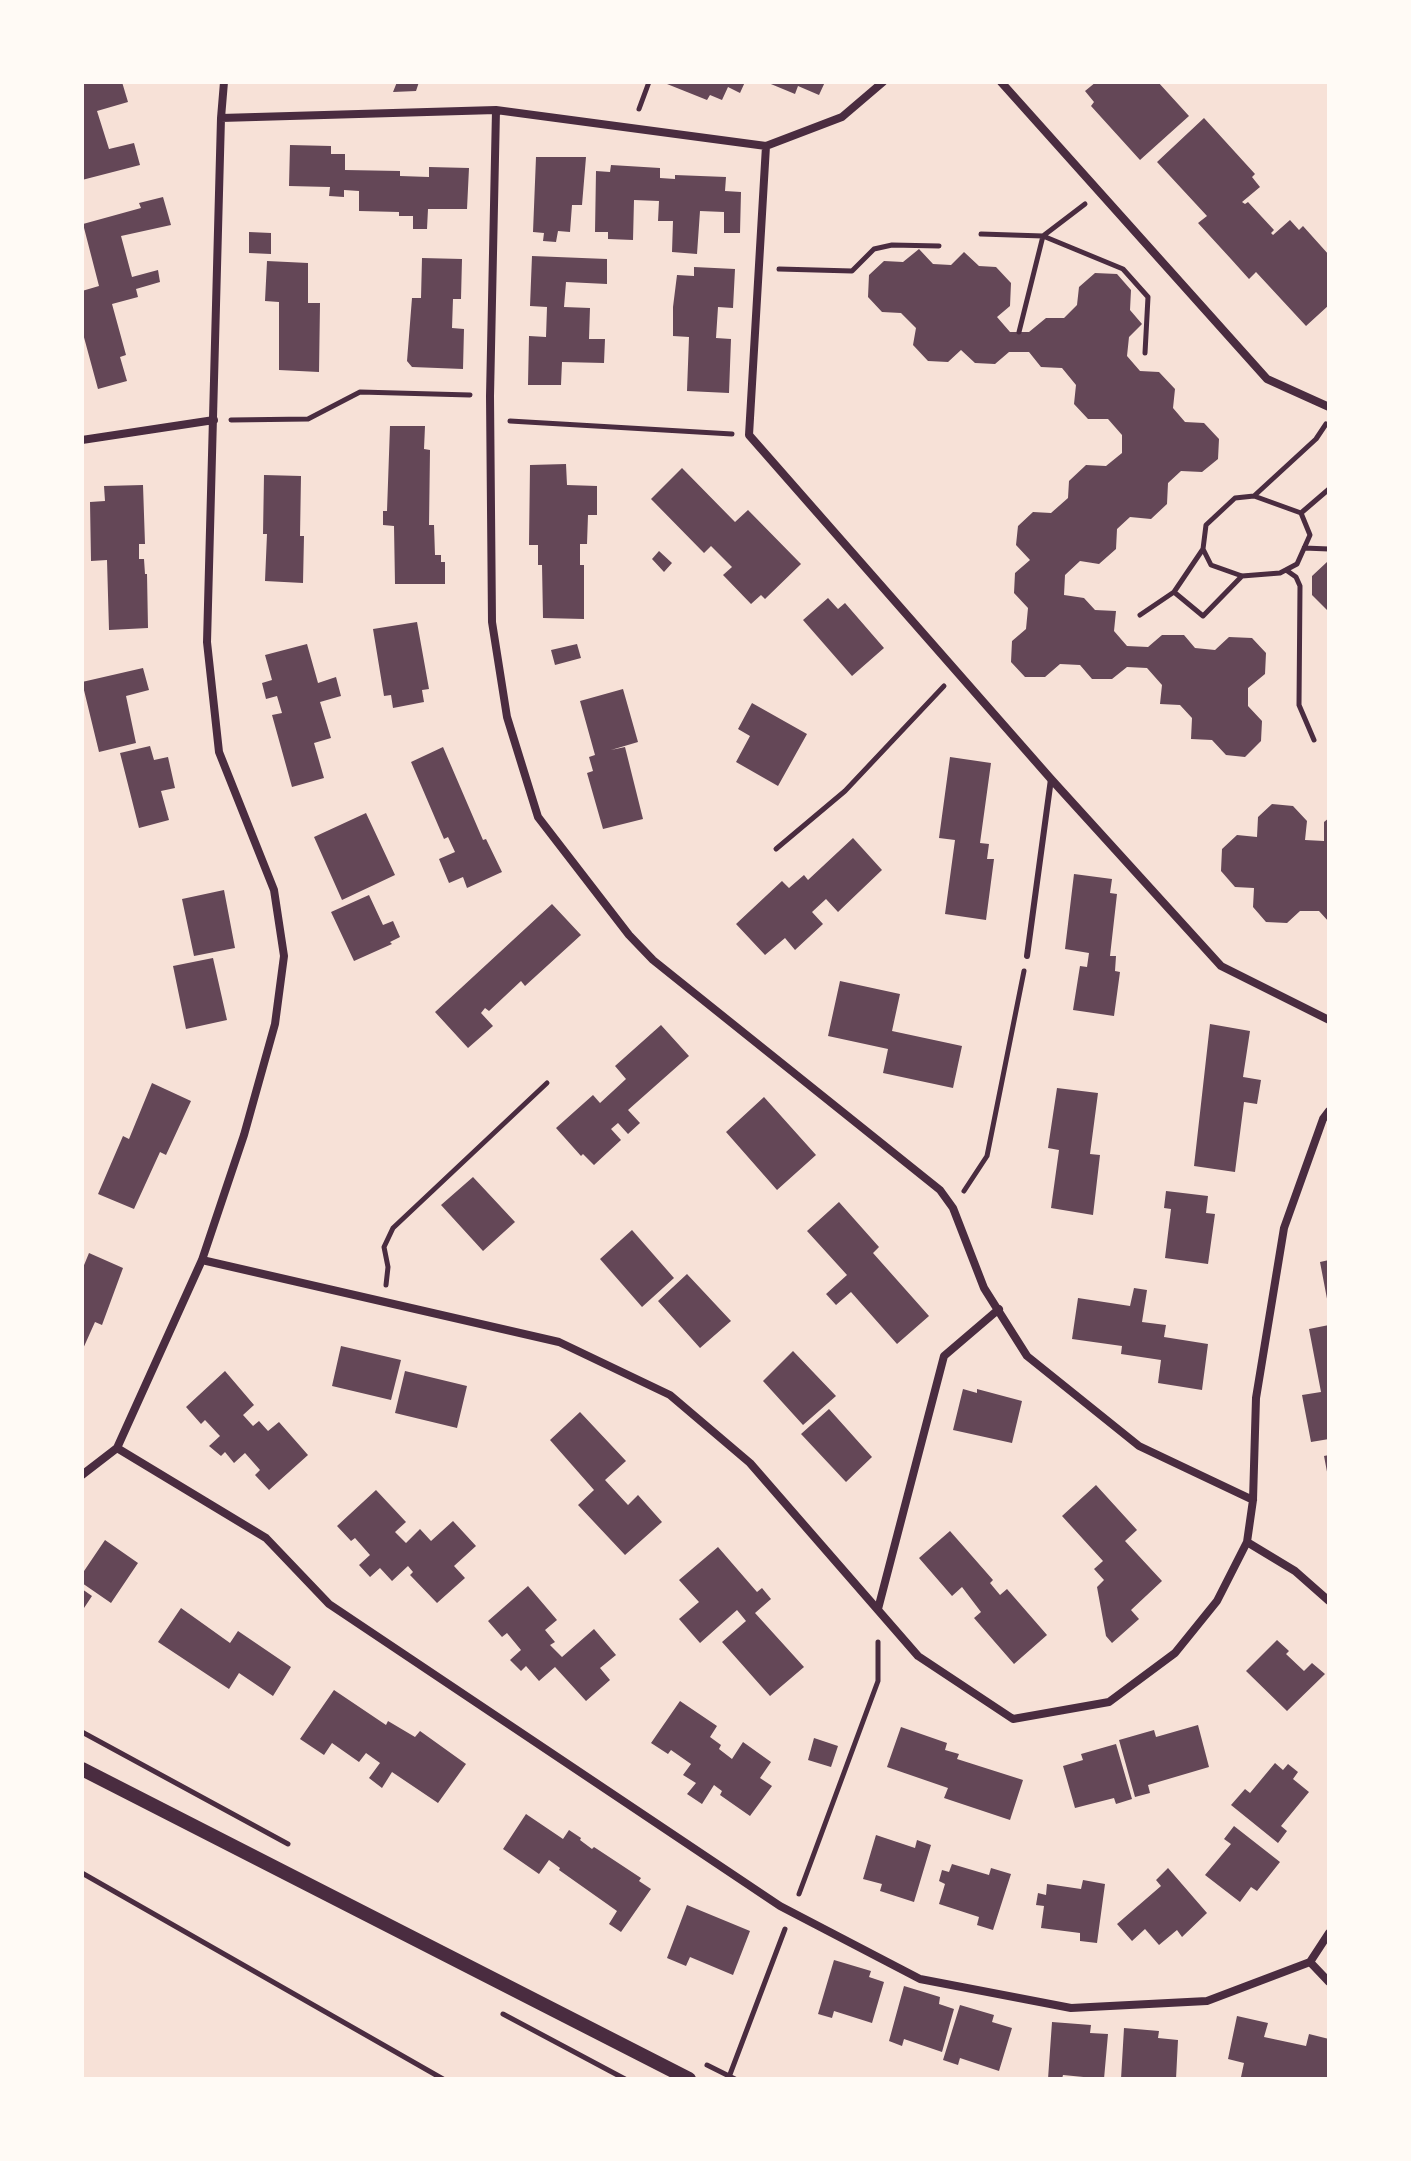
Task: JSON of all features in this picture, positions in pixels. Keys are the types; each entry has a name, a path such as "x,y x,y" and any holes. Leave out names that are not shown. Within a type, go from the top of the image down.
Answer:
{"street":[{"path":"82,1475 117,1448 202,1260 244,1135 275,1024 284,956 274,890 219,752 207,642 224,82"},
{"path":"221,118 496,110 766,146 842,117 883,82"},
{"path":"1001,82 1267,379 1329,407"},
{"path":"496,110 490,396 492,622 507,717 538,817 629,935 653,960 940,1190 953,1208 984,1288 1027,1356 1139,1446 1253,1500"},
{"path":"766,146 749,435 1051,779 1221,966 1329,1020"},
{"path":"82,440 214,420"},
{"path":"202,1260 559,1342 670,1395 750,1463 918,1656 1013,1719 1109,1702 1175,1653 1217,1601 1247,1542 1253,1500 1256,1398 1284,1228 1323,1119 1329,1111"},
{"path":"878,1609 944,1356 999,1309"},
{"path":"117,1448 266,1538 329,1604 780,1906 920,1979 1071,2008 1207,2001 1310,1962 1329,1933"},
{"path":"1247,1542 1295,1571 1329,1601"},
{"path":"82,1769 689,2079"},
{"path":"1310,1962 1329,1982"}],"lane":[{"path":"1027,956 1051,779"}],"path":[{"path":"632,128 649,82"},
{"path":"1019,332 1043,236 1100,193"},
{"path":"981,234 1043,236 1123,269 1148,297 1145,353"},
{"path":"758,269 852,271 874,249 892,245 939,246"},
{"path":"214,420 308,419 360,392 490,396"},
{"path":"491,420 749,435"},
{"path":"1254,496 1316,439 1329,420"},
{"path":"1301,513 1329,489"},
{"path":"1140,615 1174,592 1203,549 1206,525 1235,498 1254,496 1301,513 1310,535 1297,564 1280,573 1242,576 1211,565 1203,549"},
{"path":"1304,548 1329,549"},
{"path":"1286,570 1296,577 1300,586 1299,705 1314,740"},
{"path":"1174,592 1203,616 1242,576"},
{"path":"776,849 845,791 958,671"},
{"path":"953,1208 987,1156 1027,956"},
{"path":"388,1267 384,1247 393,1228 547,1083"},
{"path":"729,2079 878,1681 878,1609"},
{"path":"82,1873 443,2079"}],"building":[{"path":"82,82 122,82 128,102 97,111 109,149 134,143 140,165 82,180"},
{"path":"397,82 419,82 416,91 393,92"},
{"path":"662,82 745,82 740,93 728,87 722,100 710,95 707,100"},
{"path":"766,82 825,82 819,95 798,86 795,94"},
{"path":"1096,82 1158,82 1189,116 1140,160 1091,106 1094,102 1085,91"},
{"path":"1204,118 1255,174 1252,177 1260,187 1242,202 1248,202 1274,230 1273,235 1290,220 1299,230 1303,226 1329,255 1329,305 1306,326 1256,272 1249,279 1198,223 1207,216 1157,162"},
{"path":"290,145 331,146 331,154 345,154 345,170 400,171 400,176 429,177 429,167 469,168 467,209 428,209 427,229 413,229 413,216 399,216 399,212 359,211 359,191 344,190 344,197 329,196 330,187 289,186"},
{"path":"536,157 586,157 582,205 572,205 570,232 558,231 556,242 543,241 544,233 533,232"},
{"path":"611,165 660,168 660,178 675,179 675,175 726,177 725,191 741,192 740,233 724,233 724,212 700,211 697,254 672,252 673,221 658,221 659,201 634,200 633,240 608,239 608,232 595,232 596,171 610,172"},
{"path":"163,197 171,225 121,236 132,277 158,270 160,282 136,289 138,297 112,304 126,355 120,357 127,381 98,389 82,330 82,291 99,286 83,224 141,208 139,203"},
{"path":"249,232 271,233 271,254 249,253"},
{"path":"919,249 933,264 951,265 964,252 979,266 996,267 1011,283 1010,306 997,317 1010,332 1029,332 1046,318 1064,318 1077,305 1079,287 1095,273 1117,274 1131,290 1130,310 1142,324 1129,337 1127,356 1140,371 1159,372 1175,389 1173,408 1185,422 1204,423 1219,439 1218,459 1202,472 1181,471 1168,483 1167,504 1151,519 1130,517 1117,529 1116,549 1099,564 1080,561 1065,575 1064,595 1084,598 1095,610 1116,611 1114,631 1127,646 1148,647 1162,635 1184,635 1195,648 1215,650 1229,637 1252,638 1266,653 1265,674 1248,688 1248,706 1262,721 1261,741 1245,757 1226,755 1212,740 1191,739 1192,718 1180,705 1160,704 1162,685 1147,668 1127,667 1112,679 1092,679 1080,665 1060,664 1045,677 1025,677 1011,662 1012,641 1026,629 1028,608 1014,593 1015,573 1030,560 1016,545 1018,526 1033,512 1051,513 1068,498 1069,481 1086,465 1106,466 1122,453 1122,435 1108,419 1088,419 1074,404 1076,385 1062,368 1041,367 1029,352 1009,352 995,364 975,363 961,350 948,362 928,361 913,345 916,328 901,313 882,312 868,297 869,275 884,261 903,262"},
{"path":"532,256 607,259 607,284 566,282 564,307 590,308 589,339 605,339 604,363 562,362 561,385 528,385 529,336 546,337 547,307 530,306"},
{"path":"422,258 462,259 461,299 453,299 452,328 464,329 463,369 412,367 407,361 412,298 421,298"},
{"path":"267,261 308,263 308,303 320,303 319,372 279,370 279,302 265,301"},
{"path":"694,267 735,269 733,308 718,307 716,338 731,339 729,393 687,391 689,337 673,336 673,307 677,275 694,276"},
{"path":"390,426 425,426 424,449 430,450 429,525 434,525 435,555 441,555 441,562 445,562 445,584 395,584 394,526 383,525 383,511 387,511"},
{"path":"566,464 567,485 597,486 597,515 588,515 587,544 580,544 580,565 584,565 584,619 543,618 542,565 538,565 538,545 529,545 530,465"},
{"path":"682,468 735,522 748,510 801,564 765,599 761,595 751,604 723,575 732,567 711,546 704,553 651,499"},
{"path":"264,475 301,476 303,583 265,581 267,534 263,534"},
{"path":"143,485 145,544 139,544 139,559 144,559 147,574 148,628 109,630 107,560 91,561 90,502 105,501 104,486"},
{"path":"659,551 672,563 664,572 652,559"},
{"path":"1327,562 1329,612 1312,595 1312,576"},
{"path":"828,598 838,609 845,603 884,648 852,676 803,620"},
{"path":"417,622 429,689 422,690 424,702 393,708 391,695 384,696 373,629"},
{"path":"307,644 318,683 336,677 341,696 320,702 331,738 314,743 324,778 292,787 272,715 282,713 277,696 266,699 262,683 272,680 265,655"},
{"path":"577,644 581,658 555,665 551,650"},
{"path":"143,668 149,690 126,696 136,743 99,752 82,682"},
{"path":"623,689 638,742 611,750 625,747 643,819 603,829 587,773 593,771 589,757 595,755 580,701"},
{"path":"752,703 807,734 778,786 736,762 750,736 738,729"},
{"path":"150,746 154,760 168,757 175,788 161,791 169,820 139,828 120,753"},
{"path":"443,747 483,840 486,839 502,872 467,888 463,877 449,883 439,859 455,852 448,837 444,839 411,762"},
{"path":"950,757 991,763 980,843 989,844 987,859 994,859 986,920 945,914 955,840 939,838"},
{"path":"1272,804 1293,806 1307,821 1305,840 1324,841 1324,822 1329,818 1329,922 1319,911 1300,911 1287,923 1266,922 1253,907 1254,888 1235,887 1221,871 1222,849 1237,835 1257,837 1258,817"},
{"path":"366,813 395,875 342,900 314,837"},
{"path":"853,838 882,870 838,912 826,899 812,912 823,924 795,950 785,938 765,955 736,924 782,881 789,888 804,875 808,880"},
{"path":"1074,874 1112,879 1110,893 1117,894 1110,956 1116,956 1115,971 1120,972 1114,1016 1073,1010 1080,966 1087,967 1089,953 1065,949"},
{"path":"224,890 235,948 194,956 182,899"},
{"path":"369,895 383,925 393,921 400,937 390,942 392,944 354,961 331,912"},
{"path":"552,904 581,935 525,986 521,981 489,1011 485,1008 481,1013 493,1026 468,1048 435,1012"},
{"path":"213,958 227,1020 186,1029 173,966"},
{"path":"840,981 900,994 892,1031 962,1046 953,1088 883,1073 888,1049 828,1036"},
{"path":"1210,1024 1250,1031 1243,1077 1261,1080 1257,1104 1244,1102 1235,1172 1194,1166"},
{"path":"661,1025 689,1056 628,1110 640,1123 628,1134 618,1123 611,1129 621,1140 594,1165 583,1154 581,1156 556,1128 593,1095 600,1103 626,1079 615,1066"},
{"path":"152,1083 191,1101 166,1155 160,1152 134,1209 98,1194 123,1136 129,1139"},
{"path":"1057,1088 1098,1093 1090,1154 1100,1155 1093,1215 1051,1208 1059,1150 1048,1148"},
{"path":"764,1097 816,1155 777,1190 726,1132"},
{"path":"473,1177 515,1222 483,1251 441,1205"},
{"path":"1166,1191 1208,1196 1206,1213 1215,1214 1208,1264 1165,1258 1171,1209 1164,1208"},
{"path":"839,1202 879,1247 873,1253 929,1316 897,1344 851,1292 836,1305 826,1294 847,1275 807,1231"},
{"path":"632,1230 674,1278 642,1307 600,1259"},
{"path":"89,1253 123,1268 102,1325 95,1322 82,1351 82,1270"},
{"path":"1329,1260 1329,1304 1328,1304 1320,1262"},
{"path":"687,1274 731,1321 700,1348 658,1301"},
{"path":"1134,1288 1147,1290 1142,1322 1166,1325 1164,1337 1208,1344 1202,1390 1158,1383 1161,1360 1121,1354 1122,1346 1072,1339 1078,1298 1130,1306"},
{"path":"1329,1325 1329,1439 1311,1442 1302,1395 1321,1392 1309,1329"},
{"path":"341,1346 401,1360 391,1400 332,1386"},
{"path":"793,1351 836,1396 803,1425 763,1381"},
{"path":"225,1371 254,1405 243,1415 253,1426 259,1421 268,1431 279,1422 308,1455 269,1490 255,1475 260,1470 245,1453 234,1463 225,1452 221,1456 209,1446 220,1436 205,1420 201,1424 186,1407"},
{"path":"405,1371 467,1386 457,1428 395,1413"},
{"path":"963,1389 977,1393 977,1389 1022,1401 1012,1443 953,1430"},
{"path":"829,1409 872,1457 846,1482 801,1434"},
{"path":"580,1412 626,1461 605,1480 628,1505 638,1495 662,1522 625,1555 578,1505 594,1490 550,1440"},
{"path":"1329,1455 1329,1477 1328,1477 1324,1456"},
{"path":"1096,1485 1137,1530 1125,1541 1162,1581 1131,1610 1139,1619 1112,1643 1106,1636 1097,1587 1104,1580 1094,1569 1103,1561 1062,1516"},
{"path":"376,1490 406,1522 395,1532 406,1543 420,1529 431,1541 453,1521 476,1546 454,1566 465,1578 437,1603 410,1575 413,1572 408,1566 392,1581 380,1568 370,1577 359,1565 370,1555 355,1538 351,1541 337,1526"},
{"path":"950,1531 993,1580 990,1583 1000,1595 1007,1589 1047,1635 1014,1664 974,1618 981,1612 962,1587 952,1596 919,1558"},
{"path":"105,1540 138,1563 111,1603 82,1583 82,1574"},
{"path":"718,1547 757,1592 762,1588 771,1599 755,1613 804,1667 770,1696 722,1642 746,1621 737,1610 700,1643 679,1619 699,1602 679,1580"},
{"path":"528,1586 557,1620 545,1630 555,1642 550,1645 562,1657 594,1629 616,1655 600,1668 610,1680 586,1701 555,1667 539,1681 526,1666 521,1671 510,1660 521,1650 507,1633 502,1637 488,1621"},
{"path":"82,1589 92,1596 82,1611"},
{"path":"181,1608 230,1643 238,1631 291,1667 273,1696 239,1673 229,1689 158,1642"},
{"path":"1277,1640 1289,1651 1286,1654 1304,1671 1312,1663 1325,1674 1287,1711 1246,1671"},
{"path":"334,1690 386,1725 388,1721 415,1737 420,1731 466,1764 438,1803 392,1772 382,1788 369,1778 380,1763 366,1753 359,1762 332,1743 324,1755 300,1739"},
{"path":"680,1701 717,1726 710,1737 732,1759 743,1742 771,1762 760,1778 772,1786 750,1816 720,1795 722,1791 714,1785 702,1804 687,1794 696,1783 683,1775 691,1764 671,1750 668,1754 651,1743"},
{"path":"1198,1725 1209,1767 1148,1785 1150,1793 1135,1797 1119,1740 1154,1730 1156,1737"},
{"path":"901,1727 947,1743 945,1750 959,1754 957,1759 1023,1780 1010,1820 944,1798 948,1788 887,1767"},
{"path":"814,1738 838,1746 831,1767 808,1760"},
{"path":"1116,1744 1132,1799 1116,1804 1114,1798 1075,1808 1063,1766 1083,1760 1081,1754"},
{"path":"1275,1763 1283,1770 1288,1764 1298,1772 1293,1779 1309,1792 1281,1826 1287,1831 1278,1843 1231,1805 1245,1789 1250,1793"},
{"path":"526,1814 563,1839 569,1830 592,1849 594,1847 641,1878 639,1881 651,1889 621,1932 609,1924 617,1911 549,1860 539,1874 503,1849"},
{"path":"1234,1826 1280,1862 1257,1891 1251,1887 1240,1902 1205,1875 1231,1844 1224,1839"},
{"path":"876,1835 915,1848 917,1840 931,1845 914,1902 880,1891 882,1884 863,1879"},
{"path":"952,1864 989,1875 991,1868 1011,1874 993,1930 977,1925 979,1917 939,1904 945,1884 939,1881 942,1870 949,1872"},
{"path":"1168,1868 1207,1913 1182,1937 1177,1930 1159,1945 1145,1929 1132,1941 1117,1924 1161,1886 1156,1880"},
{"path":"1083,1880 1105,1884 1097,1943 1080,1941 1080,1933 1041,1928 1044,1906 1036,1905 1038,1893 1046,1895 1047,1884 1081,1889"},
{"path":"687,1905 750,1931 733,1975 690,1957 686,1966 667,1958"},
{"path":"834,1960 871,1971 869,1977 884,1982 872,2023 834,2011 832,2018 818,2014"},
{"path":"904,1986 940,1997 939,2004 954,2009 942,2052 904,2039 902,2046 889,2041"},
{"path":"960,2005 994,2015 992,2022 1012,2028 999,2071 960,2058 958,2065 943,2060"},
{"path":"1237,2016 1268,2023 1264,2037 1306,2046 1309,2034 1329,2039 1329,2079 1241,2077 1244,2063 1228,2059"},
{"path":"1052,2022 1091,2025 1090,2033 1108,2034 1104,2079 1063,2075 1062,2079 1048,2079"},
{"path":"1124,2028 1159,2031 1158,2038 1178,2040 1176,2079 1121,2079"}]}
